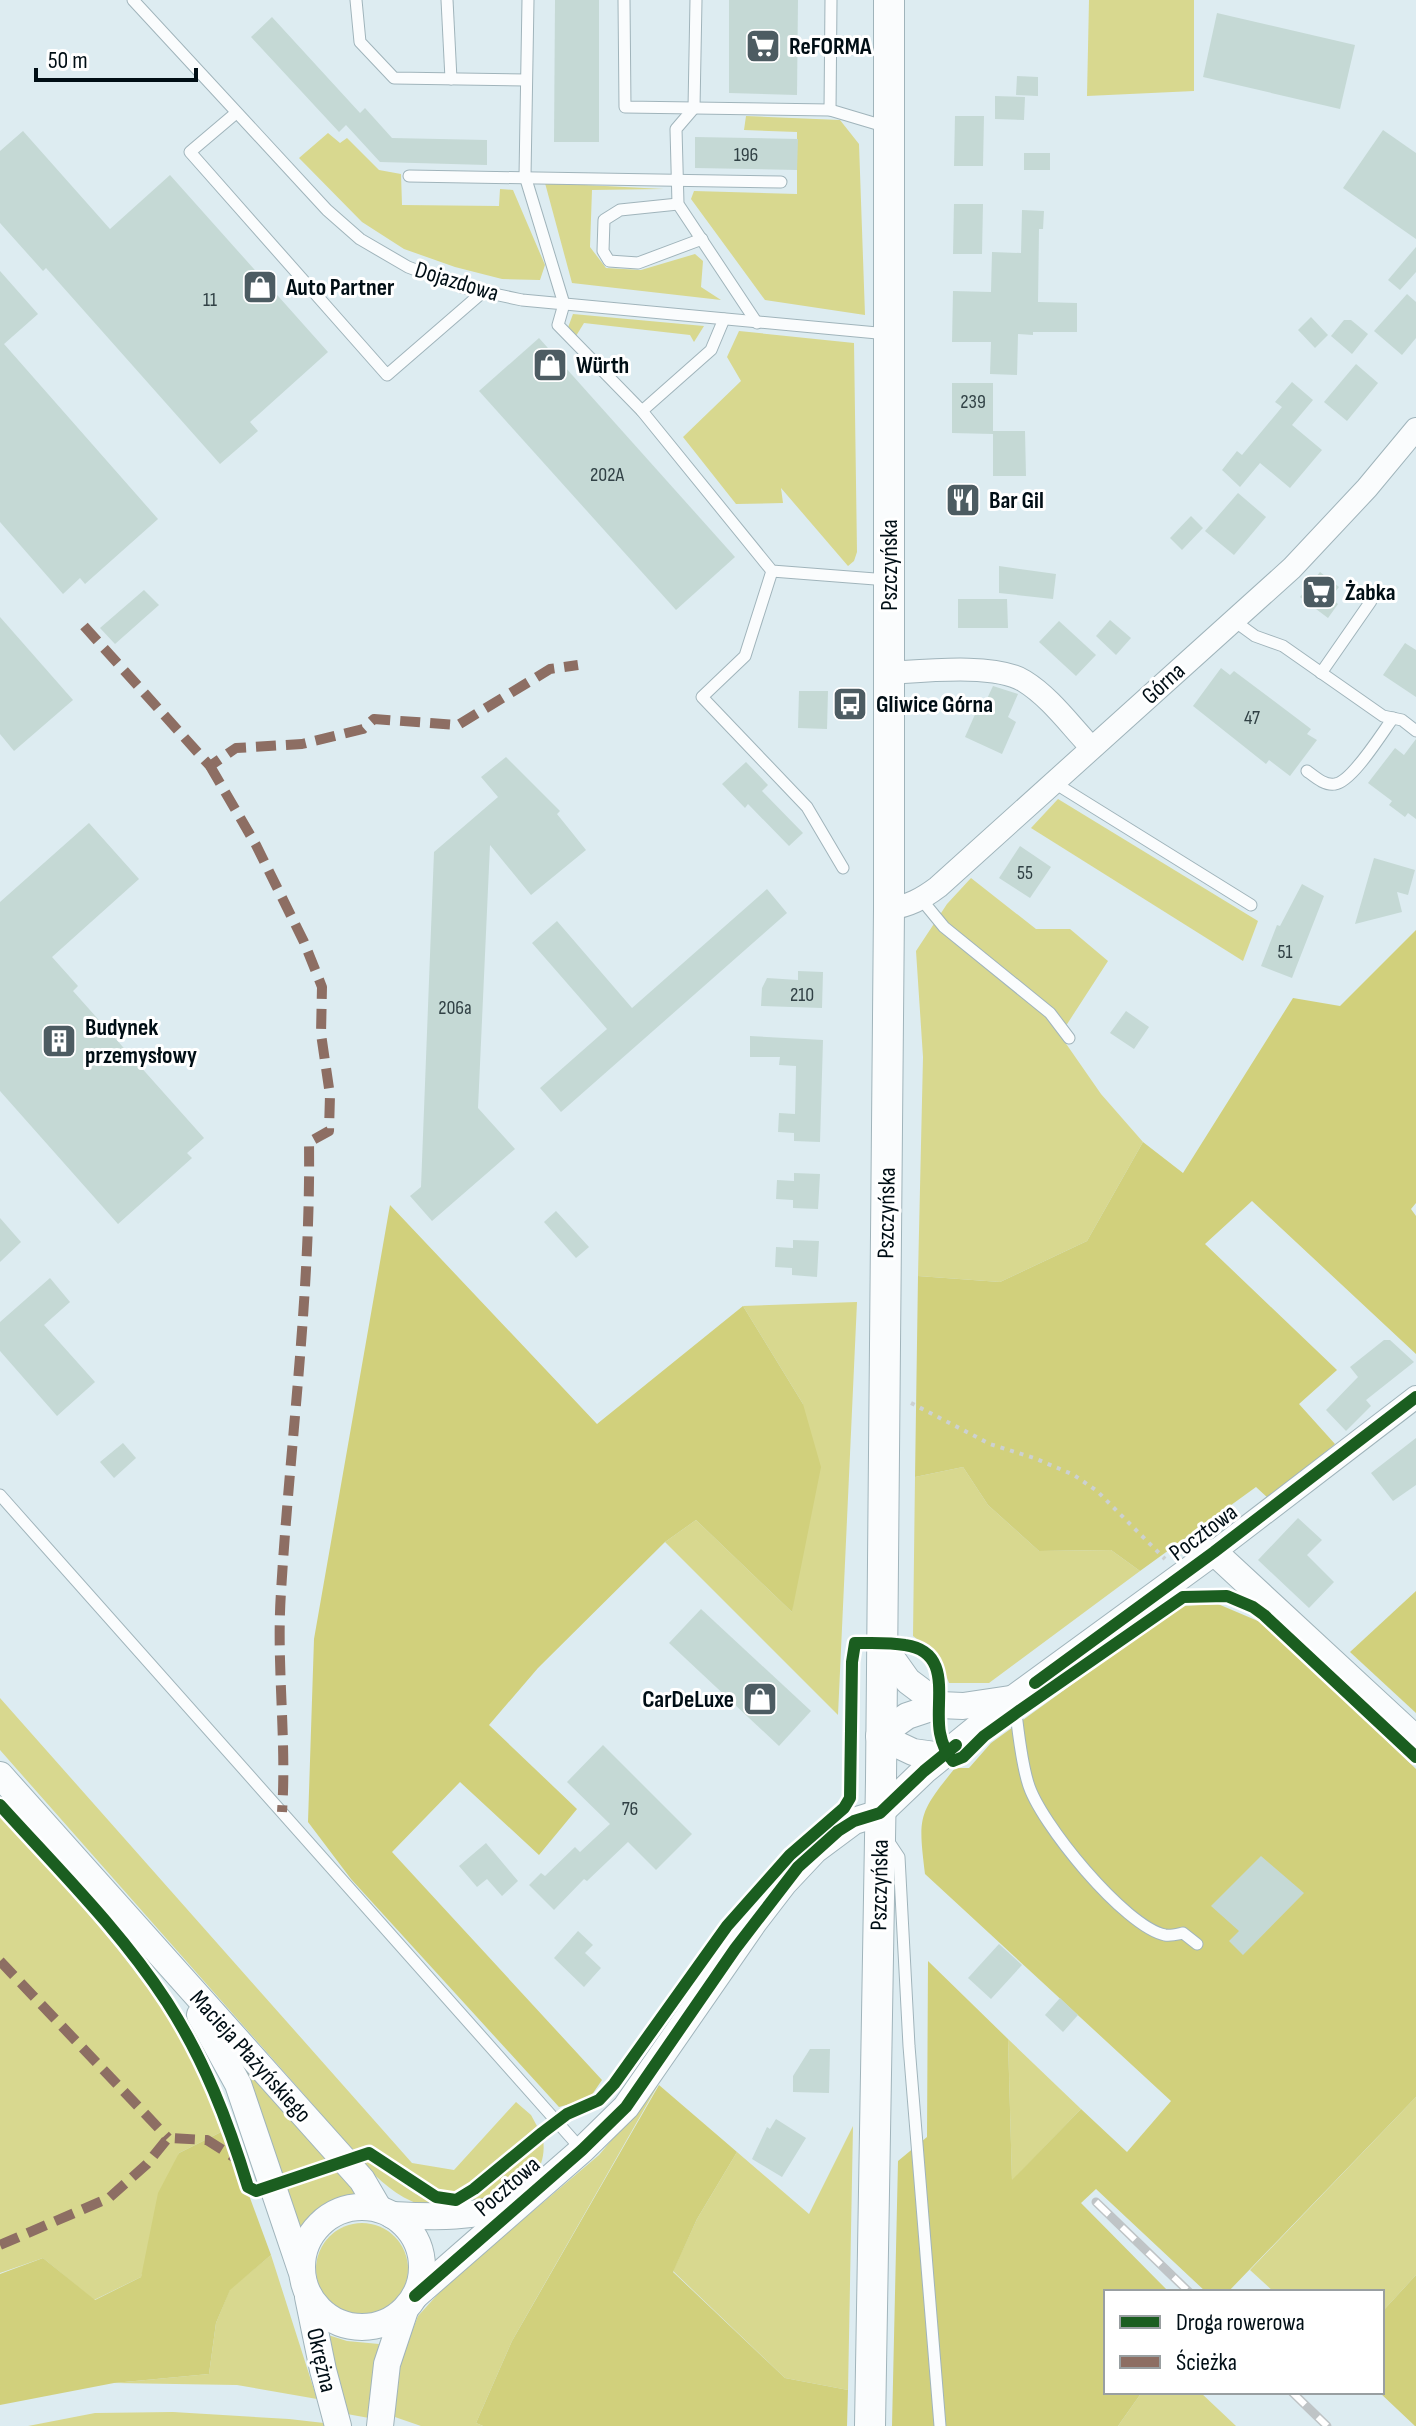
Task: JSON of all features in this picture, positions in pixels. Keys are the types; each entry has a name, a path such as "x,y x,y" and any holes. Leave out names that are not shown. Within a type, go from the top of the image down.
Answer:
{"main road":[{"name":"Pszczyńska","path":"870,2426 880,1821 889,909 889,0"}],"street":[{"name":"Górna","path":"889,909 905,907 921,899 1292,568 1367,488 1416,429"},
{"path":"888,673 988,670 1007,673 1036,690 1091,747"},
{"name":"Pocztowa","path":"410,2303 626,2107 735,1949 798,1867 838,1831 854,1821 880,1821 942,1756 1014,1698 1214,1552 1416,1397"},
{"path":"1214,1552 1416,1739"},
{"path":"881,1643 908,1681 940,1705"},
{"name":"Pocztowa","path":"879,1736 907,1716 940,1705 963,1706 1014,1698"},
{"path":"879,1736 913,1752 942,1756"},
{"name":"Macieja Płażyńskiego","path":"0,1775 362,2180 385,2212"},
{"name":"Macieja Płażyńskiego","path":"119,1907 197,2009 238,2084 304,2282"},
{"name":"Pocztowa","path":"385,2212 446,2218 504,2207 524,2199"},
{"path":"380,2426 387,2364 421,2278 422,2260 417,2242 406,2226 385,2212 350,2208 324,2220 311,2234 303,2251 304,2282 318,2310 352,2328 371,2328 390,2322 410,2303"},
{"name":"Okrężna","path":"304,2282 338,2426"}],"lane":[{"name":"Dojazdowa","path":"133,0 327,210 360,239 408,267 461,287 522,300 888,335"},
{"path":"356,0 360,42 394,78 526,80"},
{"path":"447,0 451,79"},
{"path":"528,0 525,176 564,304 558,325 642,411 772,571 889,580"},
{"path":"624,0 625,107 830,110 889,128"},
{"path":"696,0 694,108 676,129 678,204 757,323"},
{"path":"830,110 831,0"},
{"path":"236,113 190,152 387,375 484,291"},
{"path":"409,176 781,182"},
{"path":"678,204 620,210 604,220 603,251 609,261 638,263 702,239"},
{"path":"642,411 711,350 724,319"},
{"path":"772,571 745,656 702,697 807,807 843,868"},
{"path":"1321,673 1371,601"},
{"path":"1233,620 1255,636 1283,646 1383,716 1402,720 1416,731"},
{"path":"1307,771 1324,783 1336,785 1348,778 1393,718"},
{"path":"1053,782 1251,905"},
{"path":"921,899 944,927 1050,1013 1069,1038"},
{"path":"0,1495 582,2150"},
{"path":"1014,1698 1028,1783 1037,1806 1089,1875 1142,1925 1167,1936 1183,1933 1197,1944"},
{"path":"880,1821 899,1857 909,2046 940,2426"}],"path":[{"path":"907,1401 990,1444 1074,1475 1097,1491 1166,1561"}],"shaded area":[{"path":"1089,0 1194,0 1194,91 1087,96"},
{"path":"746,116 840,120 859,144 865,315 765,300 691,199 694,191 797,194 797,132 744,130"},
{"path":"328,133 340,143 347,138 379,170 401,174 402,205 499,206 500,189 513,190 545,265 540,280 502,279 455,267 404,249 362,222 299,158"},
{"path":"545,183 664,189 592,190 590,247 606,268 641,270 695,254 703,261 701,287 721,300 572,283"},
{"path":"573,314 704,326 694,342 690,335 584,323 576,336 566,333"},
{"path":"739,331 854,343 857,552 848,566 781,488 783,503 736,504 683,437 741,381 727,357"},
{"path":"1058,799 1258,921 1243,961 1031,828"},
{"path":"971,878 1036,929 1070,929 1108,961 1060,1035 1101,1094 1143,1142 1087,1241 1000,1282 918,1276 923,1057 916,951 947,904"},
{"path":"1416,930 1416,1203 1411,1209 1416,1216 1416,1354 1252,1201 1205,1244 1337,1370 1299,1404 1335,1444 1269,1499 1256,1487 1140,1571 1111,1550 1039,1551 988,1505 963,1467 915,1477 918,1276 1000,1282 1087,1241 1143,1142 1183,1173 1293,998 1340,1006"},
{"path":"390,1205 597,1424 743,1306 803,1404 821,1467 792,1612 696,1520 665,1542 538,1668 489,1725 577,1809 539,1855 460,1782 392,1852 602,2080 589,2099 559,2107 351,1879 308,1822 314,1639"},
{"path":"857,1302 838,1715 665,1542 696,1520 792,1612 803,1404 743,1306"},
{"path":"963,1467 988,1505 1039,1551 1111,1550 1140,1571 989,1683 949,1683 938,1655 913,1636 915,1477"},
{"path":"1416,1591 1416,1713 1350,1652"},
{"path":"1218,1604 1265,1624 1416,1769 1416,2097 1230,2290 1204,2290 1096,2189 1081,2203 1167,2290 1104,2290 1104,2394 1141,2394 1118,2426 892,2426 898,2161 927,2137 928,1961 1008,2039 1012,2180 1081,2109 1127,2152 1171,2101 925,1874 922,1827 927,1806 955,1768 969,1768 991,1743 1180,1606"},
{"path":"0,1698 412,2163 454,2170 516,2102 531,2115 537,2126 469,2187 452,2191 438,2190 425,2183 387,2156 371,2150 353,2150 0,1750"},
{"path":"0,1815 103,1931 151,1993 192,2057 225,2130 179,2153 141,2277 94,2300 43,2258 0,2273"},
{"path":"1008,2039 1081,2109 1012,2181"},
{"path":"243,2069 247,2070 329,2162 279,2177"},
{"path":"658,2085 512,2341 476,2423 483,2426 421,2426 392,2416 400,2362 418,2316 448,2283 599,2155"},
{"path":"659,2085 737,2152 697,2219 673,2272 785,2378 848,2390 847,2426 483,2426 476,2423 512,2341"},
{"path":"1416,2097 1416,2275 1384,2310 1384,2290 1272,2290 1250,2270"},
{"path":"853,2126 848,2390 785,2378 673,2271 697,2219 737,2152 809,2214"},
{"path":"225,2130 271,2255 230,2290 216,2323 209,2374 114,2383 0,2405 0,2274 43,2258 95,2300 141,2277 158,2193 179,2153"},
{"path":"543,2139 542,2160 534,2176 520,2190 481,2206 460,2209 412,2202 389,2187 362,2162 368,2159 374,2162 425,2199 449,2206 461,2205 489,2186"},
{"path":"338,2171 356,2194 320,2207 297,2231 285,2189"},
{"path":"353,2223 371,2223 388,2230 401,2243 408,2269 401,2295 388,2308 371,2315 353,2315 336,2308 323,2295 316,2278 316,2260 323,2243 336,2230"},
{"path":"271,2255 317,2399 237,2385 114,2383 209,2374 216,2323 230,2289"},
{"path":"1416,2275 1416,2426 1381,2394 1384,2394 1384,2310"},
{"path":"328,2335 347,2341 379,2344 369,2418 347,2414"},
{"path":"1141,2394 1202,2394 1236,2426 1118,2426"},
{"path":"173,2412 289,2419 324,2423 324,2426 28,2426 95,2413"}],"building":[{"path":"555,0 599,0 599,142 554,142"},
{"name":"ReFORMA","path":"729,0 798,0 797,95 729,93"},
{"path":"1217,13 1355,45 1340,109 1203,77"},
{"path":"272,17 360,113 365,108 392,138 487,140 487,165 380,162 346,125 339,132 251,37"},
{"path":"1017,76 1038,77 1038,96 1016,95"},
{"path":"995,96 1025,97 1024,120 995,119"},
{"path":"955,116 984,116 983,166 954,166"},
{"path":"1383,130 1416,153 1416,239 1343,188"},
{"path":"23,131 110,229 170,175 328,352 250,422 258,431 220,464 46,268 43,271 0,223 0,151"},
{"path":"695,137 798,139 797,170 695,168"},
{"path":"1024,153 1050,153 1050,170 1024,170"},
{"path":"954,204 983,204 982,254 953,254"},
{"path":"1022,210 1044,211 1043,229 1039,229 1038,302 1077,303 1077,332 1018,334 1017,375 990,374 991,342 952,342 953,291 991,292 992,252 1021,253"},
{"path":"1416,247 1416,272 1400,290 1388,280"},
{"path":"0,271 38,314 4,344 158,519 85,584 80,578 63,594 0,522"},
{"path":"1407,294 1416,302 1416,338 1402,355 1374,331"},
{"path":"1311,317 1328,335 1315,348 1298,330"},
{"path":"1344,320 1351,320 1368,334 1352,354 1331,336"},
{"path":"539,338 735,557 676,610 479,391"},
{"path":"1356,364 1378,383 1347,421 1324,402"},
{"path":"1292,382 1313,400 1292,425 1322,450 1290,488 1260,463 1240,487 1222,470 1237,451 1242,455 1282,407 1275,402"},
{"path":"952,383 993,383 993,431 1025,431 1026,476 993,476 993,434 952,433"},
{"name":"Bar Gil","path":"953,483 974,484 973,517 952,516"},
{"path":"1238,493 1266,517 1234,555 1205,531"},
{"path":"1191,516 1203,528 1182,550 1170,538"},
{"path":"999,566 1056,574 1053,599 999,593"},
{"name":"Żabka","path":"1320,572 1339,587 1330,598 1338,604 1328,618 1300,597"},
{"path":"144,590 159,605 115,644 100,628"},
{"path":"958,599 1007,599 1008,628 958,628"},
{"path":"0,617 73,700 14,751 0,734"},
{"path":"1110,620 1131,638 1116,655 1096,636"},
{"path":"1059,621 1096,655 1076,676 1039,642"},
{"path":"1405,643 1416,650 1416,697 1383,675"},
{"path":"1221,668 1230,675 1234,671 1311,729 1307,734 1317,740 1290,776 1269,760 1266,764 1193,706"},
{"path":"993,686 1018,694 1008,717 1016,722 1002,754 965,737 981,701 985,703"},
{"path":"799,691 828,691 827,729 798,728"},
{"path":"1416,739 1416,819 1408,813 1405,817 1389,805 1392,801 1368,783 1395,748 1404,755"},
{"path":"506,757 560,811 557,814 586,850 531,895 490,845 478,1108 515,1149 432,1221 410,1196 421,1187 434,852 498,797 481,777"},
{"path":"746,762 768,785 762,791 803,833 789,846 748,804 745,808 722,784"},
{"name":"Budynek przemysłowy","path":"89,823 139,879 52,957 78,986 73,991 204,1138 187,1153 192,1158 118,1224 0,1091 0,902"},
{"path":"1020,846 1051,867 1030,898 999,878"},
{"path":"1374,858 1415,870 1408,895 1397,892 1402,912 1355,924"},
{"path":"1302,884 1324,896 1292,978 1261,966 1277,925 1280,926"},
{"path":"767,889 787,913 561,1112 540,1088 607,1029 532,943 557,921 632,1008"},
{"path":"798,971 823,972 822,1008 761,1006 762,988 767,978 798,980"},
{"path":"1126,1011 1149,1027 1134,1049 1110,1033"},
{"path":"750,1036 823,1040 820,1142 794,1141 794,1133 778,1132 779,1113 795,1114 796,1066 779,1065 780,1057 750,1057"},
{"path":"794,1173 820,1174 818,1209 793,1208 793,1200 776,1199 777,1180 794,1181"},
{"path":"556,1211 589,1247 576,1258 544,1222"},
{"path":"0,1218 21,1242 0,1262"},
{"path":"793,1240 819,1241 817,1277 792,1275 792,1268 775,1267 776,1247 793,1248"},
{"path":"50,1278 70,1302 44,1325 95,1382 57,1416 0,1351 0,1322"},
{"path":"1384,1340 1390,1340 1414,1362 1366,1400 1371,1406 1346,1431 1326,1410 1358,1377 1350,1367"},
{"path":"1416,1438 1416,1485 1393,1501 1371,1473"},
{"path":"123,1443 136,1458 114,1478 100,1462"},
{"path":"1298,1518 1322,1540 1307,1555 1334,1582 1309,1608 1258,1560"},
{"path":"701,1609 811,1711 779,1746 669,1643"},
{"path":"603,1745 692,1834 656,1870 628,1842 587,1881 584,1879 554,1910 529,1885 541,1873 545,1876 575,1847 580,1852 610,1824 567,1782"},
{"path":"486,1843 518,1881 502,1896 487,1879 477,1887 459,1866"},
{"path":"1261,1856 1304,1893 1243,1955 1229,1941 1239,1931 1211,1906"},
{"path":"578,1931 593,1945 585,1953 601,1968 584,1987 554,1958"},
{"path":"999,1944 1022,1965 991,1999 968,1978"},
{"path":"1060,1998 1078,2015 1063,2032 1045,2015"},
{"path":"810,2049 830,2049 829,2093 793,2092 793,2076"},
{"path":"776,2119 806,2138 782,2177 752,2159 767,2127 770,2129"}],"railway":[{"path":"1096,2202 1187,2290"},
{"path":"1294,2394 1327,2426"}],"marked path":[{"path":"84,626 210,766 236,748 302,744 363,729 374,719 458,725 550,669 578,665"},
{"path":"210,766 256,845 304,942 322,987 321,1034 330,1095 329,1131 309,1142 307,1255 280,1619 282,1812"},
{"path":"0,1961 168,2138"},
{"path":"0,2245 109,2198 147,2164 168,2138 207,2140 240,2161"}],"cycle path":[{"path":"1035,1683 1214,1552 1416,1397"},
{"path":"0,1805 109,1925 167,2002 214,2091 248,2187 256,2191 369,2153 436,2197 456,2200 567,2114 599,2100 614,2084 727,1926 790,1855 844,1808 850,1798 855,1643 905,1645 930,1657 939,1680 941,1737 953,1761 963,1757 984,1736 1183,1597 1227,1596 1264,1615 1416,1757"},
{"path":"415,2296 582,2150 626,2107 735,1949 798,1867 838,1831 854,1821 880,1813 956,1745"}],"place":[{"name":"ReFORMA","path":"763,46"},
{"name":"Auto Partner","path":"260,287"},
{"name":"Würth","path":"550,365"},
{"name":"Bar Gil","path":"963,500"},
{"name":"Żabka","path":"1319,592"},
{"name":"Gliwice Górna","path":"850,704"},
{"name":"Budynek przemysłowy","path":"59,1041"},
{"name":"CarDeLuxe","path":"760,1699"}]}
